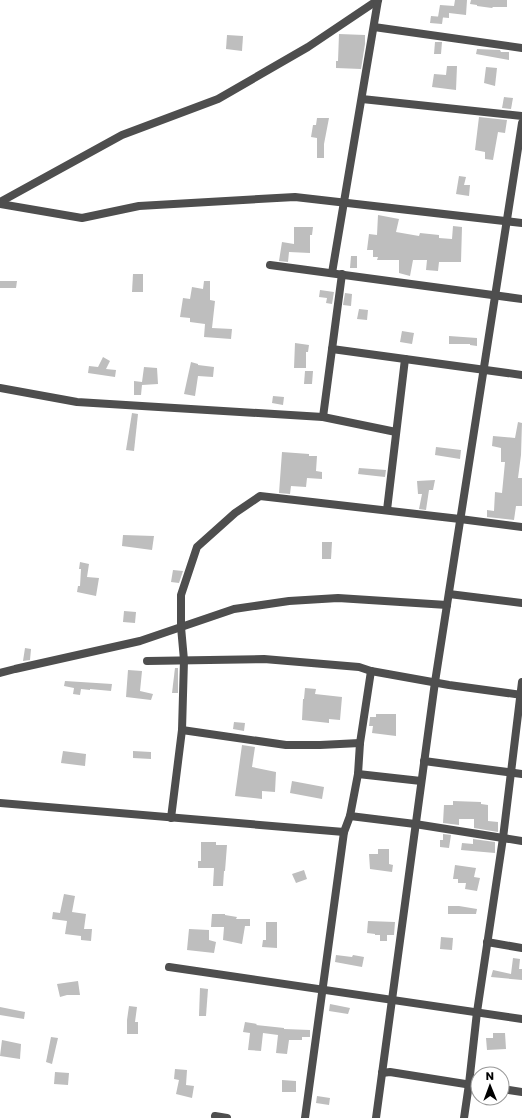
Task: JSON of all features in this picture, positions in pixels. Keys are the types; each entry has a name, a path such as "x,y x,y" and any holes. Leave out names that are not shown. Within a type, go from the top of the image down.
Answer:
{"street":[{"path":"332,273 378,0"},
{"path":"0,203 122,135 218,99 308,47 378,0"},
{"path":"374,28 522,48"},
{"path":"362,99 522,116"},
{"path":"376,1118 435,682 522,123"},
{"path":"0,203 82,218 139,206 295,197 522,223"},
{"path":"270,265 522,299"},
{"path":"323,417 342,274"},
{"path":"332,349 522,375"},
{"path":"387,510 405,359"},
{"path":"0,388 77,402 323,417 396,432"},
{"path":"171,818 182,730 184,660 180,627 181,595 197,547 235,513 260,496 522,527"},
{"path":"448,594 522,603"},
{"path":"0,673 140,641 234,609 290,601 338,598 447,605"},
{"path":"147,661 264,659 359,667 371,671 449,685 521,695"},
{"path":"306,1118 344,832 350,816 358,774 360,743 371,671"},
{"path":"475,1066 477,1012 511,772 522,682"},
{"path":"182,730 286,745 360,743"},
{"path":"424,762 522,774"},
{"path":"358,774 421,781"},
{"path":"0,803 344,832"},
{"path":"350,816 415,824 522,841"},
{"path":"487,942 522,948"},
{"path":"169,967 522,1019"},
{"path":"382,1073 390,1072 470,1084"},
{"path":"510,1090 522,1092"},
{"path":"464,1118 470,1098"},
{"path":"215,1116 227,1118"}],"building":[{"path":"455,0 467,0 466,15 449,13 449,18 438,17 440,5 454,6"},
{"path":"471,0 507,0 507,7 492,8 477,6 470,4"},
{"path":"431,16 443,17 442,24 430,23"},
{"path":"339,34 365,35 361,69 336,68 336,61 338,61"},
{"path":"227,35 243,36 242,51 226,49"},
{"path":"435,42 442,42 441,54 434,54"},
{"path":"477,49 509,52 509,60 476,54"},
{"path":"447,66 457,66 456,90 432,87 434,74 446,75"},
{"path":"486,67 497,68 495,86 484,83"},
{"path":"504,97 513,98 511,109 502,108"},
{"path":"479,117 507,120 505,133 498,132 493,160 485,159 485,152 475,150"},
{"path":"317,118 329,118 324,144 324,158 317,158 317,138 311,137 313,125 316,125"},
{"path":"459,176 466,177 464,185 470,185 469,196 456,194"},
{"path":"378,215 399,219 396,232 419,236 420,233 439,235 439,238 452,239 453,226 462,227 461,262 439,262 438,271 426,270 427,260 413,260 410,276 399,273 399,260 377,260 378,257 373,257 373,250 367,250 369,234 377,235"},
{"path":"294,227 313,227 312,235 310,235 310,253 289,252 288,262 279,261 282,242 294,244"},
{"path":"351,256 357,256 357,268 350,268"},
{"path":"133,274 143,274 143,292 132,292"},
{"path":"0,281 17,281 16,288 0,288"},
{"path":"204,281 210,281 210,300 215,301 212,328 232,329 231,339 204,337 205,324 190,322 190,318 180,317 183,298 190,299 192,287 203,289"},
{"path":"320,290 334,292 332,304 326,303 327,298 319,297"},
{"path":"345,293 352,294 351,306 343,305"},
{"path":"359,309 368,310 367,320 357,319"},
{"path":"402,331 414,333 412,344 400,342"},
{"path":"449,336 477,338 477,346 470,344 449,344"},
{"path":"295,343 309,345 308,352 306,352 306,368 294,368"},
{"path":"103,357 110,361 106,369 116,370 115,377 88,373 89,366 98,367"},
{"path":"191,362 198,365 214,367 213,377 198,376 195,396 184,394"},
{"path":"144,367 157,368 158,384 142,385 141,395 134,395 134,381 142,382"},
{"path":"305,371 313,371 312,384 304,384"},
{"path":"273,396 284,397 283,405 272,403"},
{"path":"132,413 138,414 134,451 126,450"},
{"path":"518,422 522,423 521,455 518,478 522,478 522,506 516,506 514,520 487,517 487,510 494,511 495,492 502,493 505,462 501,462 501,448 492,446 493,436 515,438"},
{"path":"436,447 461,450 460,459 435,455"},
{"path":"282,452 317,456 316,471 322,472 322,479 307,478 306,487 291,486 290,494 279,493"},
{"path":"359,468 386,470 385,477 358,474"},
{"path":"435,480 433,490 429,490 426,510 419,509 422,494 418,494 417,481"},
{"path":"123,535 154,536 152,550 122,546"},
{"path":"322,542 332,542 331,559 322,559"},
{"path":"80,562 89,564 87,577 99,578 96,596 77,592 78,586 80,586"},
{"path":"173,570 183,571 179,583 171,582"},
{"path":"124,611 136,612 135,623 123,622"},
{"path":"25,648 31,649 30,660 23,661"},
{"path":"175,668 178,668 178,693 172,693"},
{"path":"128,670 142,671 140,691 153,694 151,700 126,697"},
{"path":"65,681 112,684 111,691 81,689 80,695 73,694 74,688 64,686"},
{"path":"305,688 316,689 315,694 342,697 340,720 329,719 329,723 302,720"},
{"path":"376,714 396,714 396,736 372,733 373,726 369,726 370,717 376,717"},
{"path":"234,722 245,723 244,731 233,729"},
{"path":"242,745 255,747 252,767 276,772 275,792 262,791 262,799 235,796"},
{"path":"63,751 86,754 85,766 61,763"},
{"path":"133,751 151,752 151,759 133,758"},
{"path":"292,781 324,787 322,799 290,793"},
{"path":"453,801 481,802 481,804 488,805 488,821 498,822 498,832 474,828 474,819 459,819 459,825 443,823 444,805 453,805"},
{"path":"443,834 451,835 449,848 440,847 440,840 443,840"},
{"path":"473,839 495,842 495,853 461,850 462,843 473,844"},
{"path":"201,842 216,842 216,845 227,845 223,886 213,886 214,868 198,868 198,861 201,861"},
{"path":"378,849 389,849 389,864 393,865 392,872 370,869 369,854 378,854"},
{"path":"455,865 476,868 474,877 480,878 477,891 465,889 466,883 458,883 458,879 453,879"},
{"path":"304,870 307,879 296,883 292,874"},
{"path":"64,894 75,896 72,912 86,914 84,929 92,929 91,941 81,940 81,936 65,934 67,921 52,919 53,912 60,913"},
{"path":"448,906 477,909 476,914 448,914"},
{"path":"212,914 225,914 237,917 236,919 250,919 250,926 245,926 242,944 223,940 224,927 211,927"},
{"path":"368,921 395,922 394,935 387,935 387,941 380,941 380,935 367,933"},
{"path":"266,922 277,922 277,948 262,947 263,940 266,940"},
{"path":"189,929 209,930 209,940 216,942 214,953 187,950"},
{"path":"441,937 453,938 452,950 440,949"},
{"path":"336,955 352,957 353,955 364,957 362,967 335,962"},
{"path":"513,958 520,959 519,969 522,969 522,980 491,977 493,970 511,974"},
{"path":"78,981 80,995 67,995 60,997 57,984"},
{"path":"200,988 208,989 206,1016 199,1016"},
{"path":"330,1004 350,1008 348,1014 329,1011"},
{"path":"129,1006 137,1007 135,1022 138,1022 138,1034 127,1034"},
{"path":"0,1007 25,1012 24,1019 0,1015"},
{"path":"245,1022 284,1029 310,1030 310,1037 302,1037 302,1040 289,1040 287,1054 276,1053 278,1035 263,1033 261,1051 248,1050 250,1033 243,1032"},
{"path":"493,1033 505,1033 506,1049 487,1050 486,1038 493,1038"},
{"path":"51,1037 58,1038 52,1064 46,1062"},
{"path":"2,1040 21,1044 20,1059 0,1056"},
{"path":"175,1069 187,1070 186,1085 194,1086 192,1098 176,1094 179,1080 174,1079"},
{"path":"55,1072 69,1073 68,1085 54,1084"},
{"path":"282,1080 296,1081 296,1092 282,1092"},
{"path":"317,1096 330,1098 329,1105 316,1103"}]}
